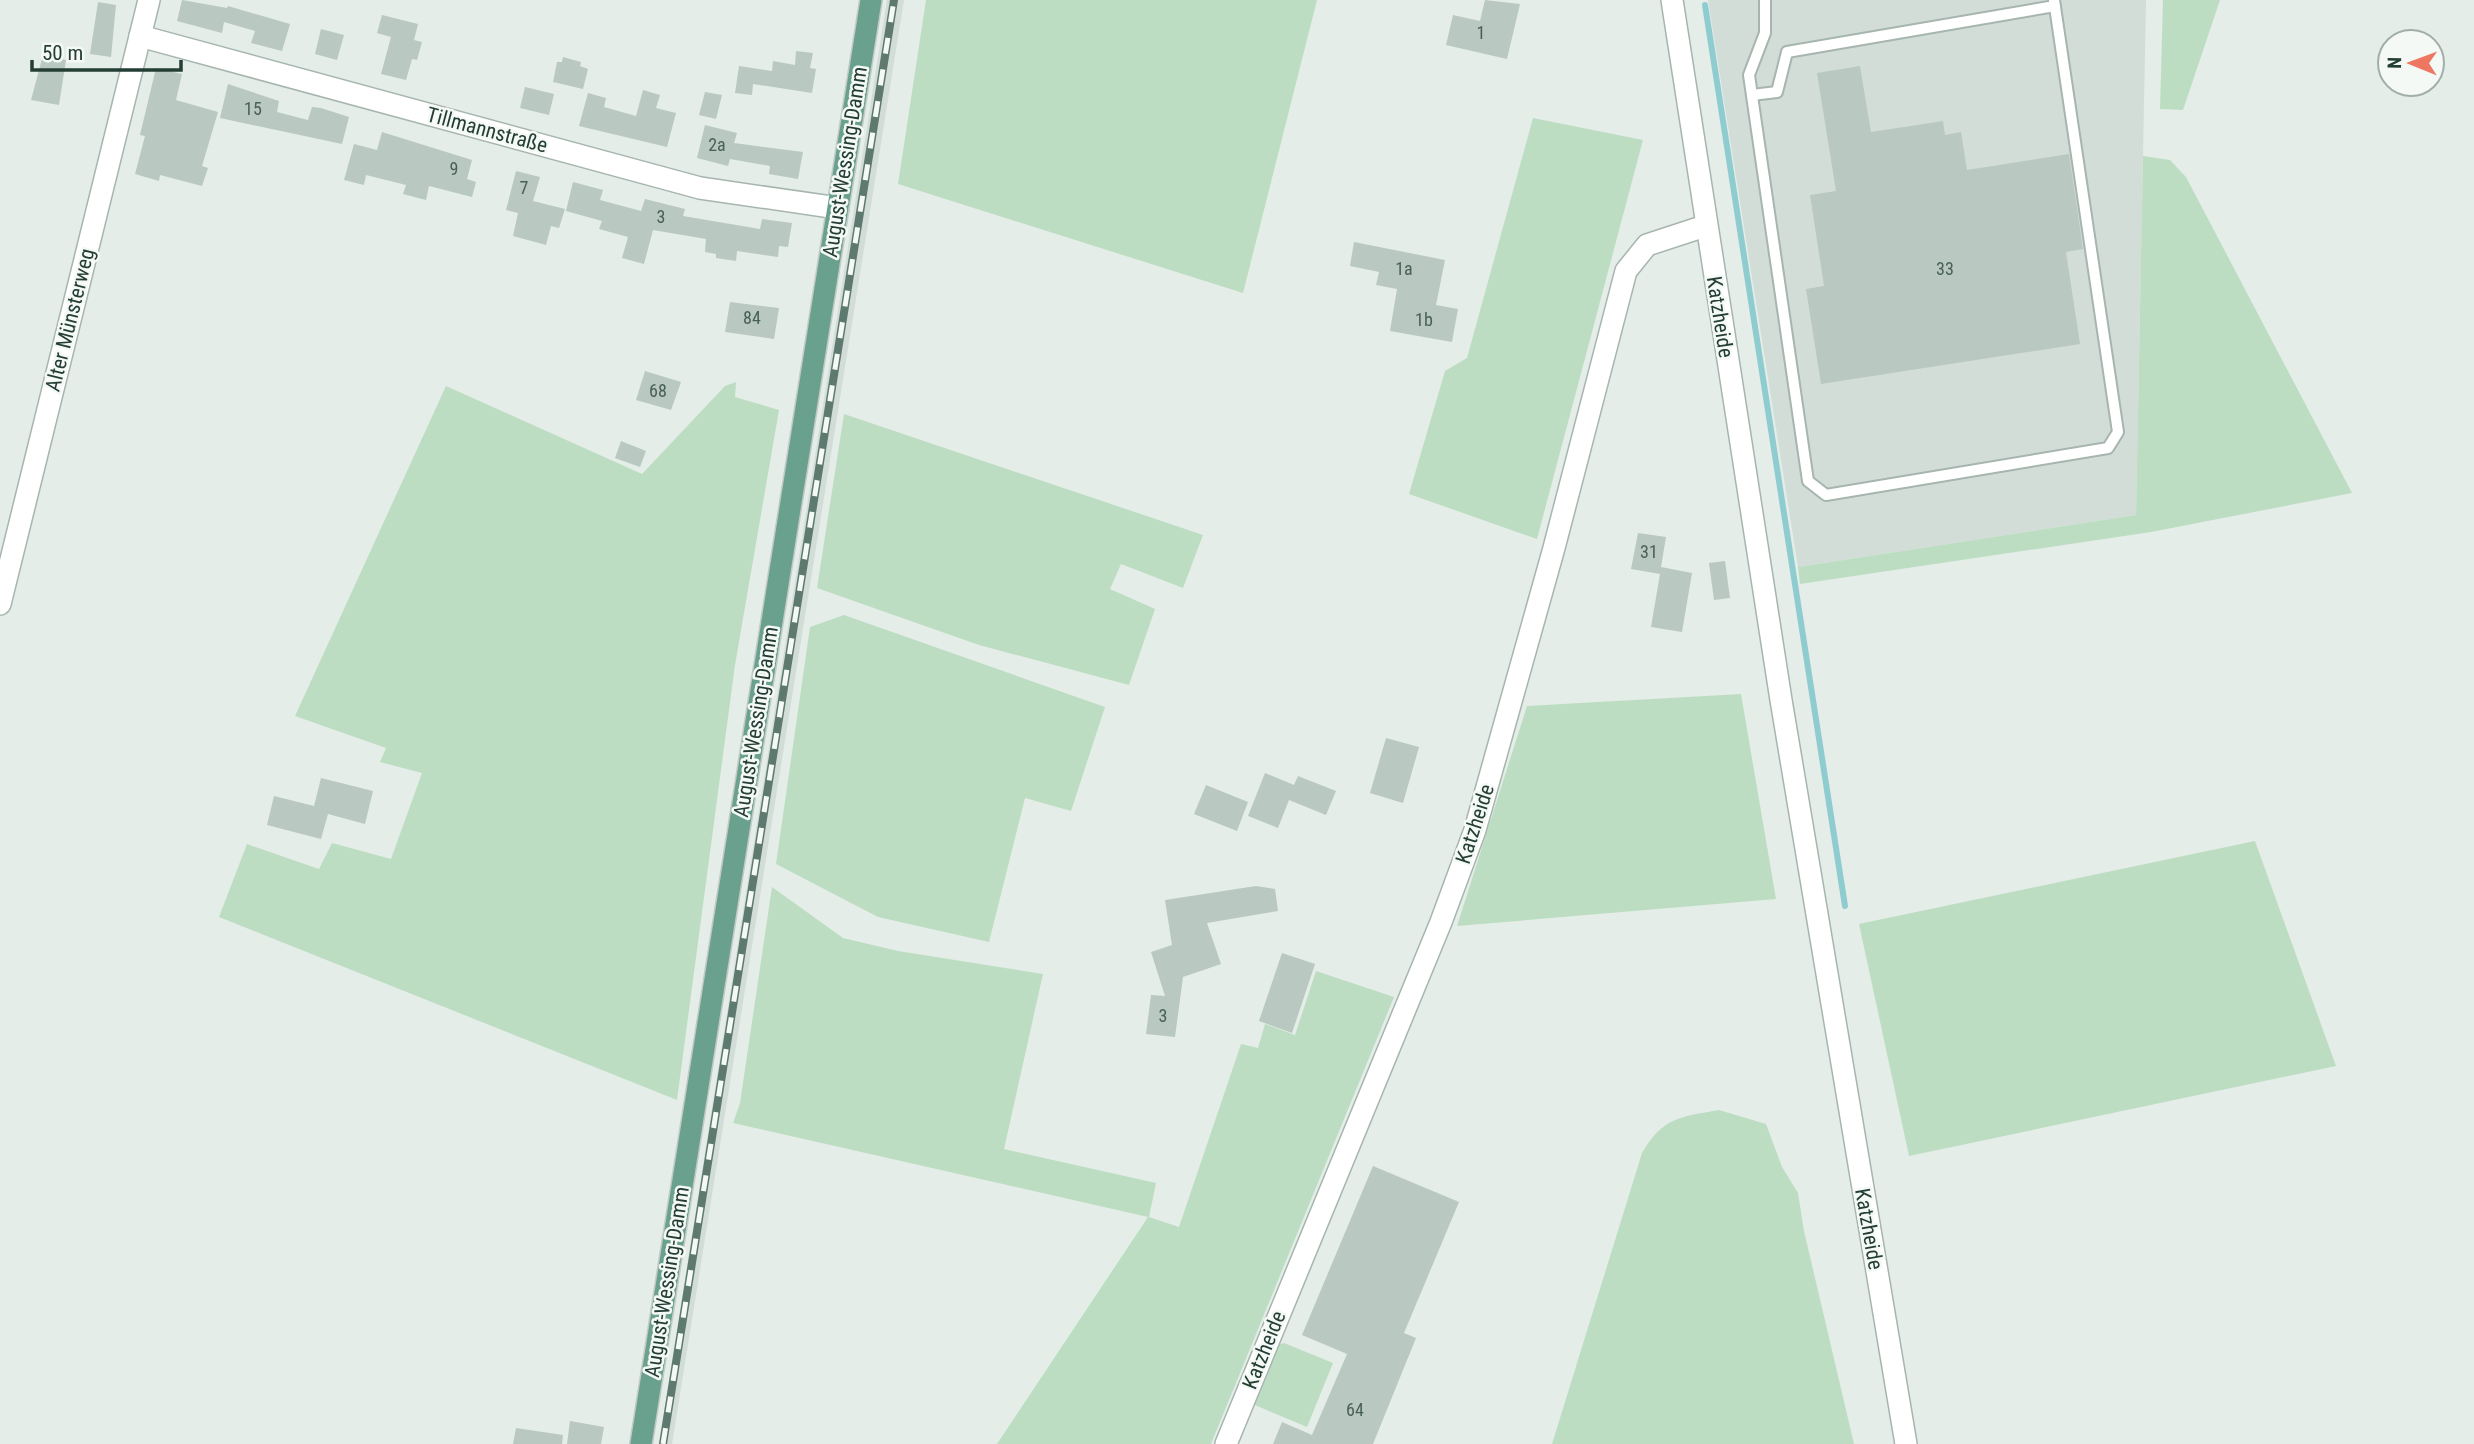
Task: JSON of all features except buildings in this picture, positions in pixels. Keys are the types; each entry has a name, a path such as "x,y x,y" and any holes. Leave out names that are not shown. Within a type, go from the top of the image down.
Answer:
{"main road":[{"name":"August-Wessing-Damm","path":"641,1444 871,0"}],"street":[{"name":"Alter Münsterweg","path":"0,604 149,0"},
{"name":"Katzheide","path":"1672,0 1705,226 1906,1444"},
{"name":"Tillmannstraße","path":"140,36 700,188 838,208"},
{"name":"Katzheide","path":"1226,1444 1441,922 1475,830 1554,548 1626,271 1647,245 1705,226"}],"lane":[{"path":"1752,95 1777,92 1787,52 2054,3 2118,432 2108,448 1826,495 1808,481 1749,75 1765,33 1765,0"}],"shaded area":[{"path":"887,0 904,0 672,1444 659,1444"},
{"path":"1708,0 2146,0 2136,515 1798,567"}],"green space":[{"path":"926,0 1317,0 1243,293 898,184"},
{"path":"2163,0 2220,0 2183,110 2160,109"},
{"path":"1533,118 1643,140 1537,539 1409,494 1445,371 1467,358"},
{"path":"2143,156 2170,160 2186,177 2352,493 2151,532 1800,584 1798,567 2136,515"},
{"path":"736,382 735,397 779,410 735,665 677,1100 219,917 247,844 319,869 332,843 391,859 422,773 380,762 386,748 295,716 446,386 642,474 725,386"},
{"path":"844,414 1203,535 1183,588 1121,564 1110,589 1155,609 1129,685 979,645 817,588"},
{"path":"844,615 1105,707 1071,811 1025,798 989,942 878,917 776,864 810,627"},
{"path":"1741,694 1776,899 1457,926 1527,706"},
{"path":"2255,841 2336,1066 1909,1156 1859,924"},
{"path":"772,887 843,938 898,951 1043,974 1004,1149 1156,1183 1149,1217 1179,1227 1241,1044 1258,1048 1265,1024 1295,1035 1316,971 1394,997 1211,1444 997,1444 1148,1217 733,1123 740,1103"},
{"path":"1719,1110 1766,1124 1782,1167 1798,1193 1804,1231 1854,1444 1552,1444 1642,1153 1665,1125 1683,1117"},
{"path":"1284,1343 1333,1363 1307,1427 1250,1403 1274,1346"}],"waterway":[{"path":"1705,5 1845,906"}],"railway":[{"path":"663,1444 894,0"}]}
